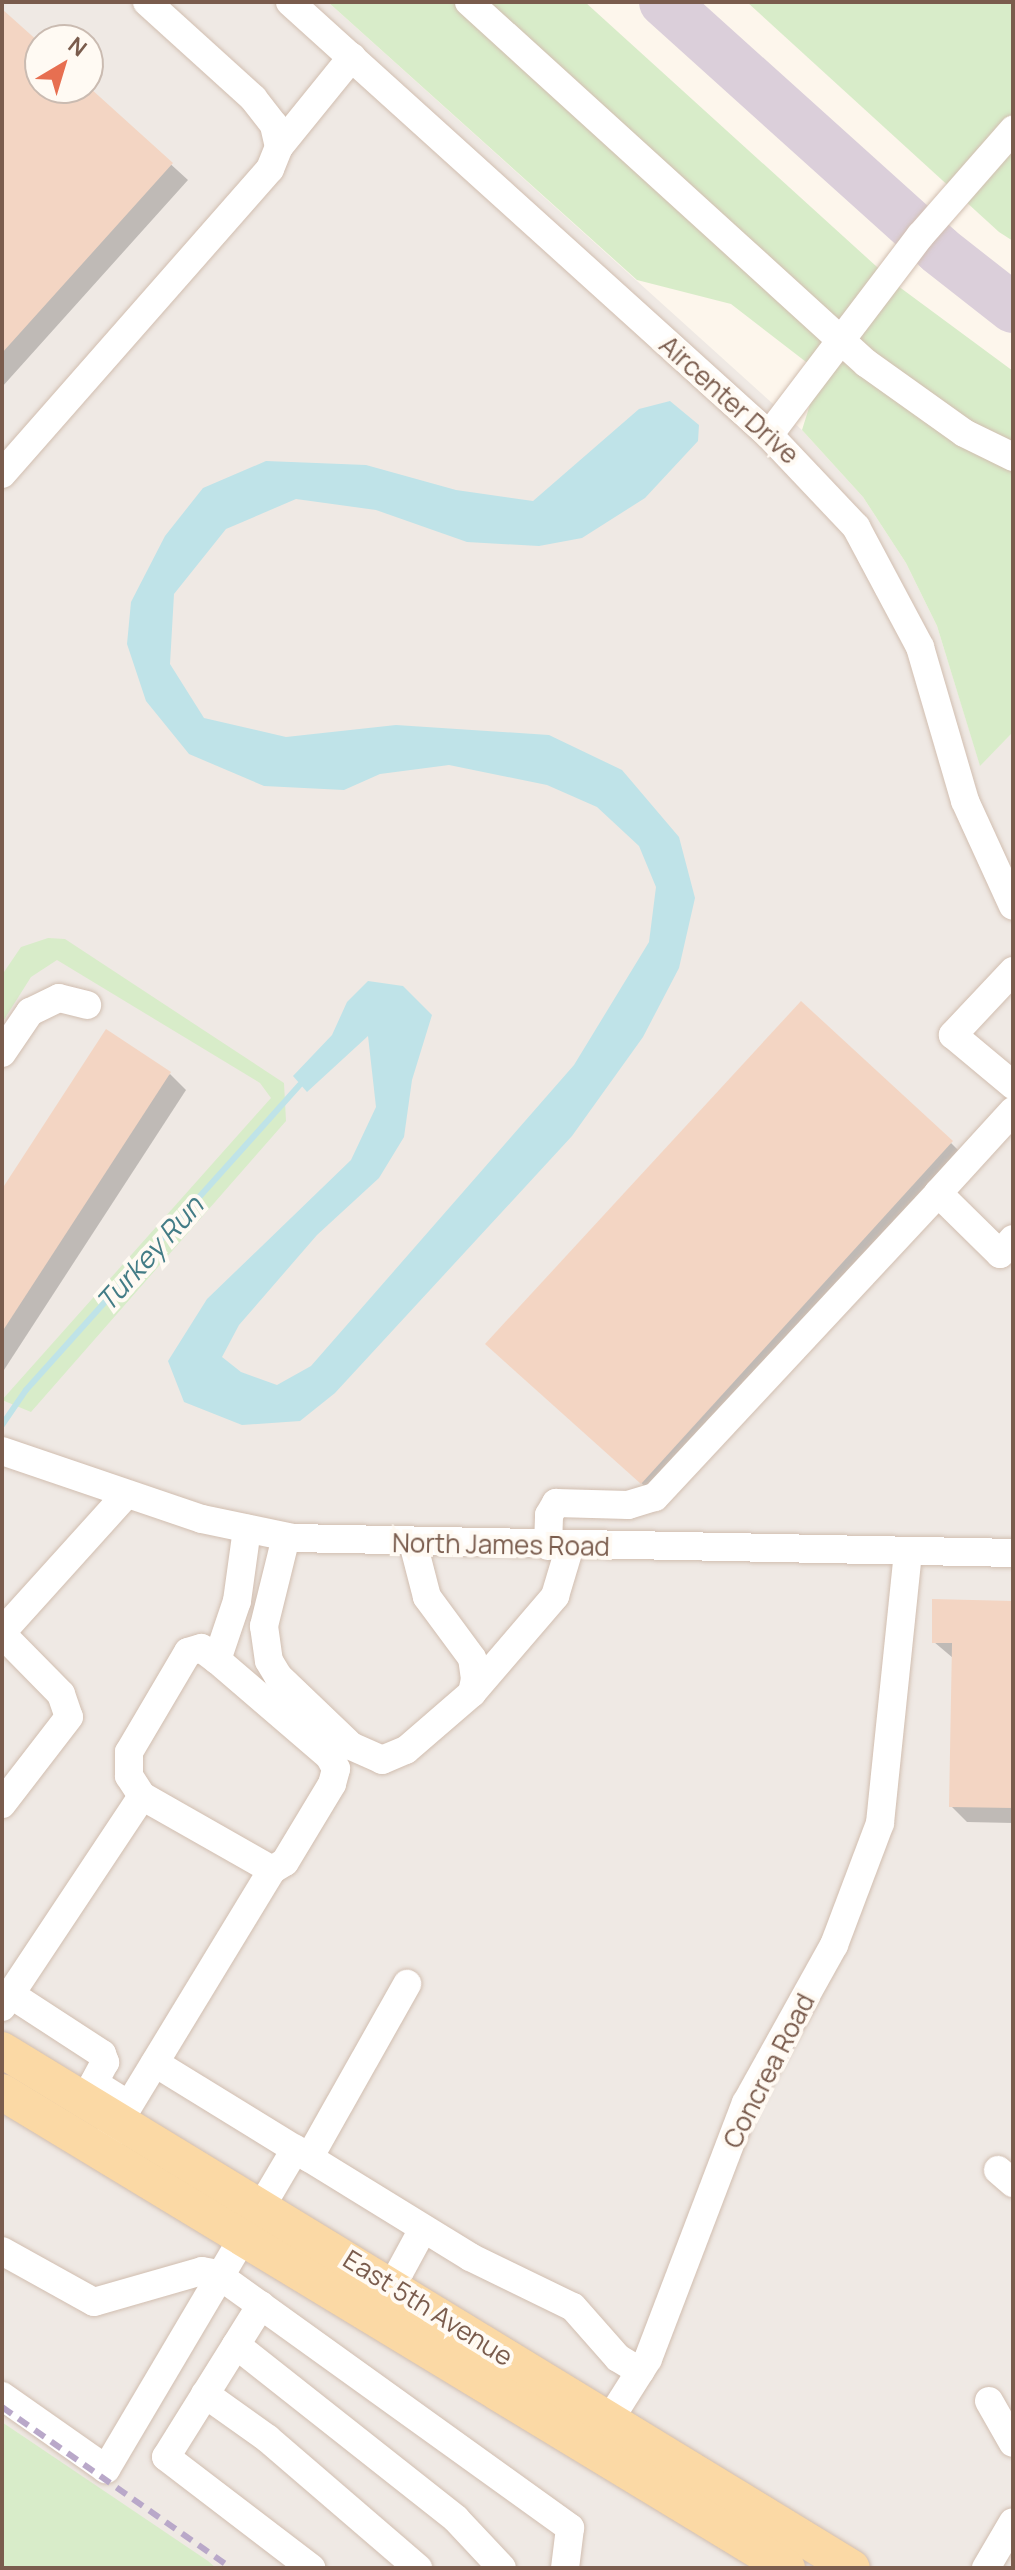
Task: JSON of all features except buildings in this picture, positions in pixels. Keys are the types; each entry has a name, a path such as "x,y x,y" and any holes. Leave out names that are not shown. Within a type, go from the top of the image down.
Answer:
{"main road":[{"name":"East 5th Avenue","path":"2,2050 125,2113 260,2204 392,2286 787,2568"},
{"name":"East 5th Avenue","path":"2,2092 240,2237 838,2565"}],"street":[{"path":"147,2 253,98 274,125 279,147"},
{"name":"Aircenter Drive","path":"290,2 769,435 856,527 891,587 920,647 965,801 1013,906"},
{"path":"469,2 842,341 952,424 1013,457"},
{"path":"7,458 270,169 279,147 352,57"},
{"path":"769,435 921,235 1013,130"},
{"path":"1013,971 953,1035 1013,1085"},
{"path":"2,1053 30,1012 59,998 87,1005"},
{"path":"286,1537 263,1644 278,1676 351,1746 382,1760 396,1758 472,1693 555,1596 559,1546 549,1515 556,1503 628,1505 655,1497 1013,1111"},
{"path":"938,1193 1000,1254 1013,1239"},
{"name":"North James Road","path":"2,1451 126,1495 286,1537 413,1543 1013,1553"},
{"path":"2,1804 69,1717 61,1694 2,1633 126,1495"},
{"path":"217,1660 237,1601 247,1529"},
{"path":"413,1543 427,1597 472,1658 472,1693"},
{"name":"Concrea Road","path":"600,2434 640,2371 746,2103 834,1945 880,1823 894,1725 908,1552"},
{"path":"100,2152 272,1870 292,1852 336,1769 329,1756 217,1660 201,1648 188,1652 129,1752 129,1776 142,1796 272,1870"},
{"path":"125,2113 94,2083 105,2062 102,2054 6,2000 142,1796"},
{"path":"2,2396 106,2469 260,2204 302,2154 407,1984"},
{"path":"155,2063 423,2229 573,2307 618,2358 640,2371"},
{"path":"392,2286 423,2229"},
{"path":"2,2251 94,2302 202,2271 217,2274 570,2528 565,2568"},
{"path":"261,2305 166,2457 311,2568"},
{"path":"236,2345 456,2519 502,2568"},
{"path":"205,2394 268,2439 418,2568"},
{"path":"989,2401 1013,2443"},
{"path":"986,2568 1013,2522"}],"shaded area":[{"path":"2,2 328,2 802,430 863,497 906,563 937,626 980,765 1013,732 1013,2568 216,2568 2,2422"}],"green space":[{"path":"328,2 585,2 898,286 1013,371 1013,732 980,766 937,626 906,563 863,497 802,430 812,398 810,365 731,304 637,280"},
{"path":"747,2 1013,2 1013,241 999,232"},
{"path":"48,938 65,939 284,1083 286,1121 31,1412 2,1400 271,1098 260,1083 57,960 31,977 2,1023 2,975 21,947"},
{"path":"2,2422 208,2561 216,2568 2,2568"}],"water":[{"path":"670,401 699,425 698,441 645,498 582,538 539,546 467,542 376,510 296,499 226,529 174,594 170,664 204,718 286,737 396,725 549,735 622,770 679,837 695,898 679,968 643,1037 572,1136 335,1393 300,1421 242,1425 184,1402 168,1361 207,1299 351,1160 376,1107 368,1036 307,1092 293,1076 332,1035 347,1002 368,981 403,986 432,1015 412,1080 404,1137 379,1178 317,1235 239,1325 222,1357 241,1372 277,1385 311,1366 574,1065 649,942 656,887 639,846 597,807 547,785 449,765 380,774 344,790 264,786 189,754 146,701 127,644 131,602 165,536 203,488 266,461 366,465 456,490 533,501 639,409"}],"waterway":[{"name":"Turkey Run","path":"2,1425 26,1390 300,1085"}],"taxiway":[{"path":"664,2 939,250 1013,308"}],"railway":[{"path":"2,2407 231,2568"}]}
